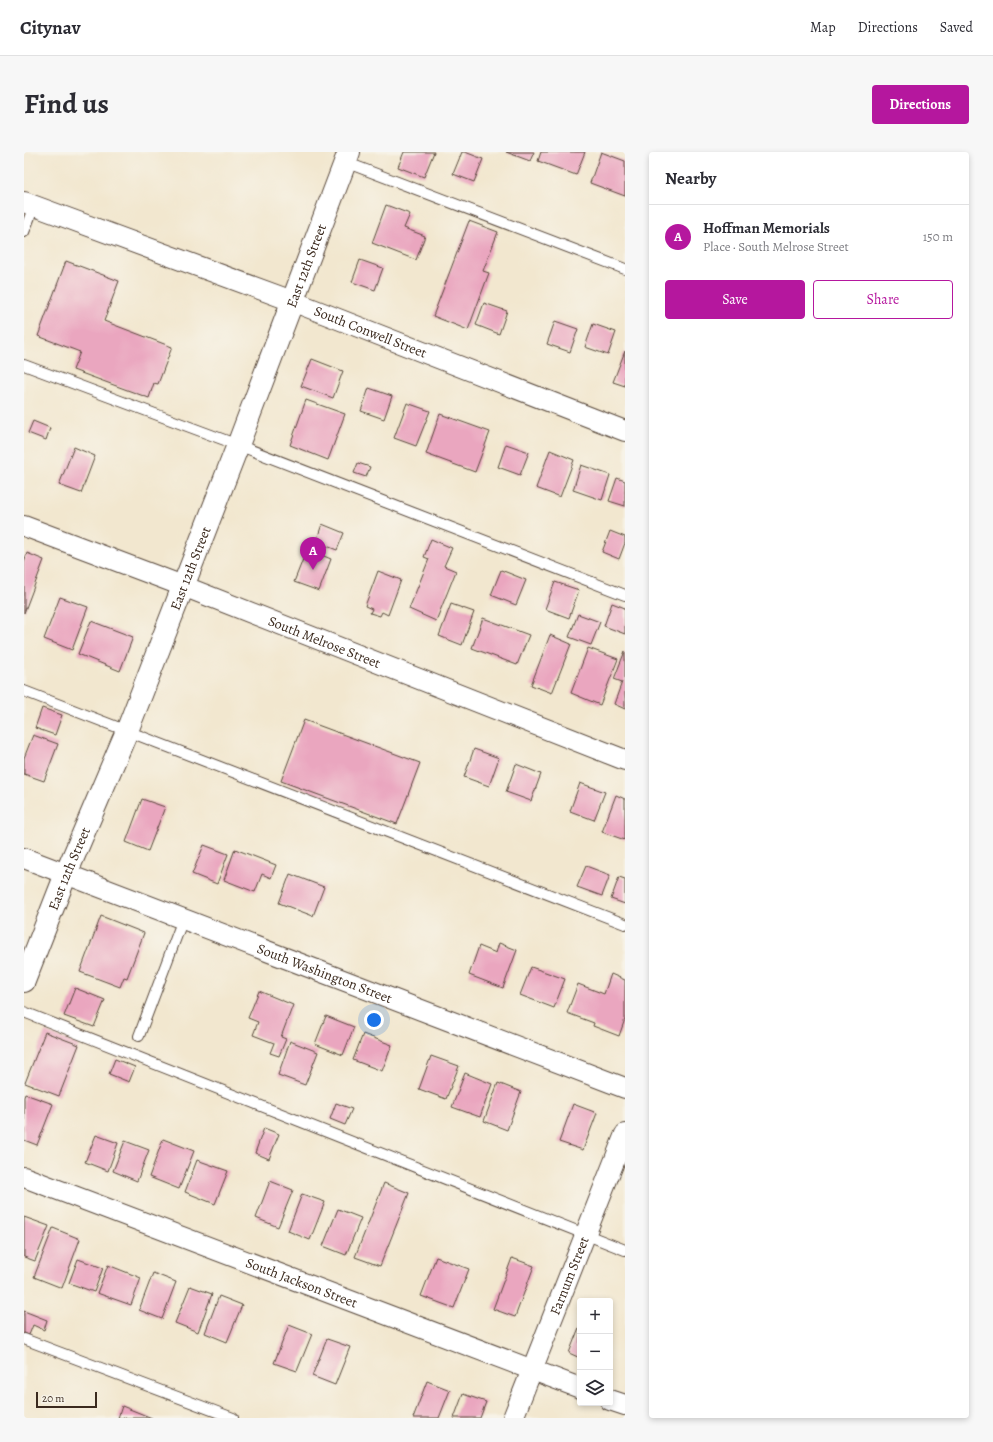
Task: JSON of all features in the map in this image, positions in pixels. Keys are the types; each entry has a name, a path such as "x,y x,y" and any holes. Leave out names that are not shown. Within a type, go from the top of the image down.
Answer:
{"street":[{"name":"East 12th Street","path":"24,981 66,874 127,731 184,586 347,157"},
{"name":"South Conwell Street","path":"29,204 292,301 625,431"},
{"name":"South Melrose Street","path":"24,526 184,586 625,760"},
{"name":"South Washington Street","path":"24,858 625,1088"},
{"name":"Farnum Street","path":"513,1418 625,1134"},
{"name":"South Jackson Street","path":"24,1177 577,1387"},
{"path":"613,1401 625,1405"}],"lane":[{"path":"347,157 625,269"},
{"path":"24,232 29,204"},
{"path":"24,365 238,445 625,595"},
{"path":"24,691 625,924"},
{"path":"139,1036 183,919"},
{"path":"24,1012 625,1250"},
{"path":"24,1339 233,1418"}],"building":[{"path":"404,152 434,152 424,177 398,167"},
{"path":"462,152 483,159 474,182 453,174"},
{"path":"506,152 534,152 530,161"},
{"path":"541,152 585,152 576,175 538,161"},
{"path":"601,152 625,161 625,196 590,183"},
{"path":"386,205 410,214 404,228 425,236 416,260 372,243"},
{"path":"469,221 498,232 483,271 489,273 468,330 433,316"},
{"path":"360,260 383,268 375,290 352,282"},
{"path":"66,261 119,281 104,321 172,347 158,384 154,383 149,398 73,370 80,352 38,336"},
{"path":"484,303 507,311 499,334 476,325"},
{"path":"555,321 578,329 570,352 547,344"},
{"path":"593,324 616,332 608,355 585,347"},
{"path":"625,351 625,386 613,382"},
{"path":"312,359 343,371 333,398 301,386"},
{"path":"369,388 392,396 384,419 361,411"},
{"path":"306,400 345,414 328,460 290,445"},
{"path":"407,403 430,411 416,446 394,438"},
{"path":"440,414 490,432 475,472 426,454"},
{"path":"33,421 50,428 46,440 28,433"},
{"path":"506,444 529,452 520,475 498,467"},
{"path":"74,447 95,456 81,493 59,485"},
{"path":"550,450 574,460 560,497 536,488"},
{"path":"358,463 370,467 366,477 354,473"},
{"path":"581,465 610,475 602,500 573,490"},
{"path":"617,478 625,481 625,506 609,501"},
{"path":"322,524 344,533 337,550 316,542"},
{"path":"610,531 625,537 625,543 619,559 602,552"},
{"path":"431,539 452,548 444,566 456,571 436,621 409,609 429,559 424,557"},
{"path":"307,549 331,559 319,591 294,582"},
{"path":"27,553 44,560 24,613 24,562"},
{"path":"501,570 526,580 516,605 491,595"},
{"path":"378,571 401,580 388,615 382,612 380,616 370,613 372,609 365,606"},
{"path":"555,582 579,590 569,618 545,609"},
{"path":"60,597 88,607 72,650 44,639"},
{"path":"612,603 625,608 625,634 604,626"},
{"path":"451,604 474,612 462,645 439,636"},
{"path":"578,614 600,622 591,645 569,637"},
{"path":"483,618 529,635 517,665 472,648"},
{"path":"91,621 133,637 120,671 78,654"},
{"path":"550,635 571,644 552,693 531,685"},
{"path":"588,648 618,659 600,705 571,693"},
{"path":"625,651 625,709 614,704 622,682 614,679"},
{"path":"42,708 62,715 55,735 35,728"},
{"path":"304,720 420,763 397,824 281,781"},
{"path":"33,735 58,744 44,781 24,774 24,758"},
{"path":"474,749 499,758 489,786 464,777"},
{"path":"516,764 541,774 531,801 506,792"},
{"path":"580,783 605,792 594,820 570,811"},
{"path":"616,795 625,799 625,840 602,832"},
{"path":"142,799 165,807 148,851 126,842"},
{"path":"204,845 228,854 217,884 192,874"},
{"path":"235,849 276,865 271,878 262,874 255,892 224,880"},
{"path":"586,866 610,875 602,896 577,887"},
{"path":"290,874 324,887 313,916 279,903"},
{"path":"619,877 625,879 625,904 611,899"},
{"path":"101,916 144,933 127,978 124,977 120,987 80,972"},
{"path":"499,943 517,950 503,988 469,975 479,946 496,953"},
{"path":"531,967 565,979 554,1008 520,995"},
{"path":"611,974 625,980 625,1019 619,1036 593,1026 594,1023 567,1013 578,984 604,994"},
{"path":"75,988 105,1000 94,1027 64,1016"},
{"path":"259,991 293,1005 281,1037 286,1039 279,1056 270,1053 274,1043 253,1035 258,1022 248,1018"},
{"path":"326,1016 354,1027 343,1055 315,1044"},
{"path":"45,1032 79,1045 59,1096 25,1083"},
{"path":"363,1034 392,1045 382,1071 353,1060"},
{"path":"290,1041 318,1052 305,1085 278,1075"},
{"path":"431,1056 459,1066 446,1099 419,1089"},
{"path":"115,1059 135,1067 129,1082 109,1074"},
{"path":"465,1073 492,1084 480,1117 452,1107"},
{"path":"498,1083 521,1092 507,1130 484,1121"},
{"path":"25,1094 53,1104 37,1145 24,1140"},
{"path":"336,1103 352,1109 345,1125 330,1119"},
{"path":"573,1104 597,1113 583,1150 559,1142"},
{"path":"264,1128 279,1134 269,1159 255,1153"},
{"path":"96,1135 118,1143 108,1171 85,1162"},
{"path":"163,1139 194,1151 179,1189 149,1177"},
{"path":"125,1141 149,1150 137,1181 113,1171"},
{"path":"197,1160 228,1171 215,1204 185,1192"},
{"path":"270,1181 293,1190 278,1227 256,1218"},
{"path":"384,1183 409,1193 380,1266 355,1257"},
{"path":"302,1194 325,1202 310,1240 288,1231"},
{"path":"338,1209 361,1218 346,1255 323,1246"},
{"path":"24,1217 49,1226 35,1261 24,1257"},
{"path":"53,1228 80,1239 62,1288 34,1277"},
{"path":"436,1257 469,1269 454,1308 421,1296"},
{"path":"512,1258 534,1266 515,1317 493,1309"},
{"path":"78,1259 103,1268 94,1292 69,1283"},
{"path":"108,1265 141,1278 131,1305 97,1293"},
{"path":"153,1273 176,1282 162,1319 139,1310"},
{"path":"190,1286 212,1294 198,1332 175,1323"},
{"path":"219,1296 242,1305 227,1342 205,1333"},
{"path":"24,1311 47,1320 44,1330 33,1325 29,1335 24,1333"},
{"path":"289,1325 312,1334 297,1371 274,1363"},
{"path":"577,1333 577,1357 569,1353"},
{"path":"327,1339 350,1347 335,1385 312,1376"},
{"path":"427,1381 450,1390 439,1418 413,1418"},
{"path":"463,1394 486,1402 480,1418 454,1418"},
{"path":"122,1406 152,1418 118,1418"}],"place":[{"name":"Hoffman Memorials","path":"313,570"}]}
